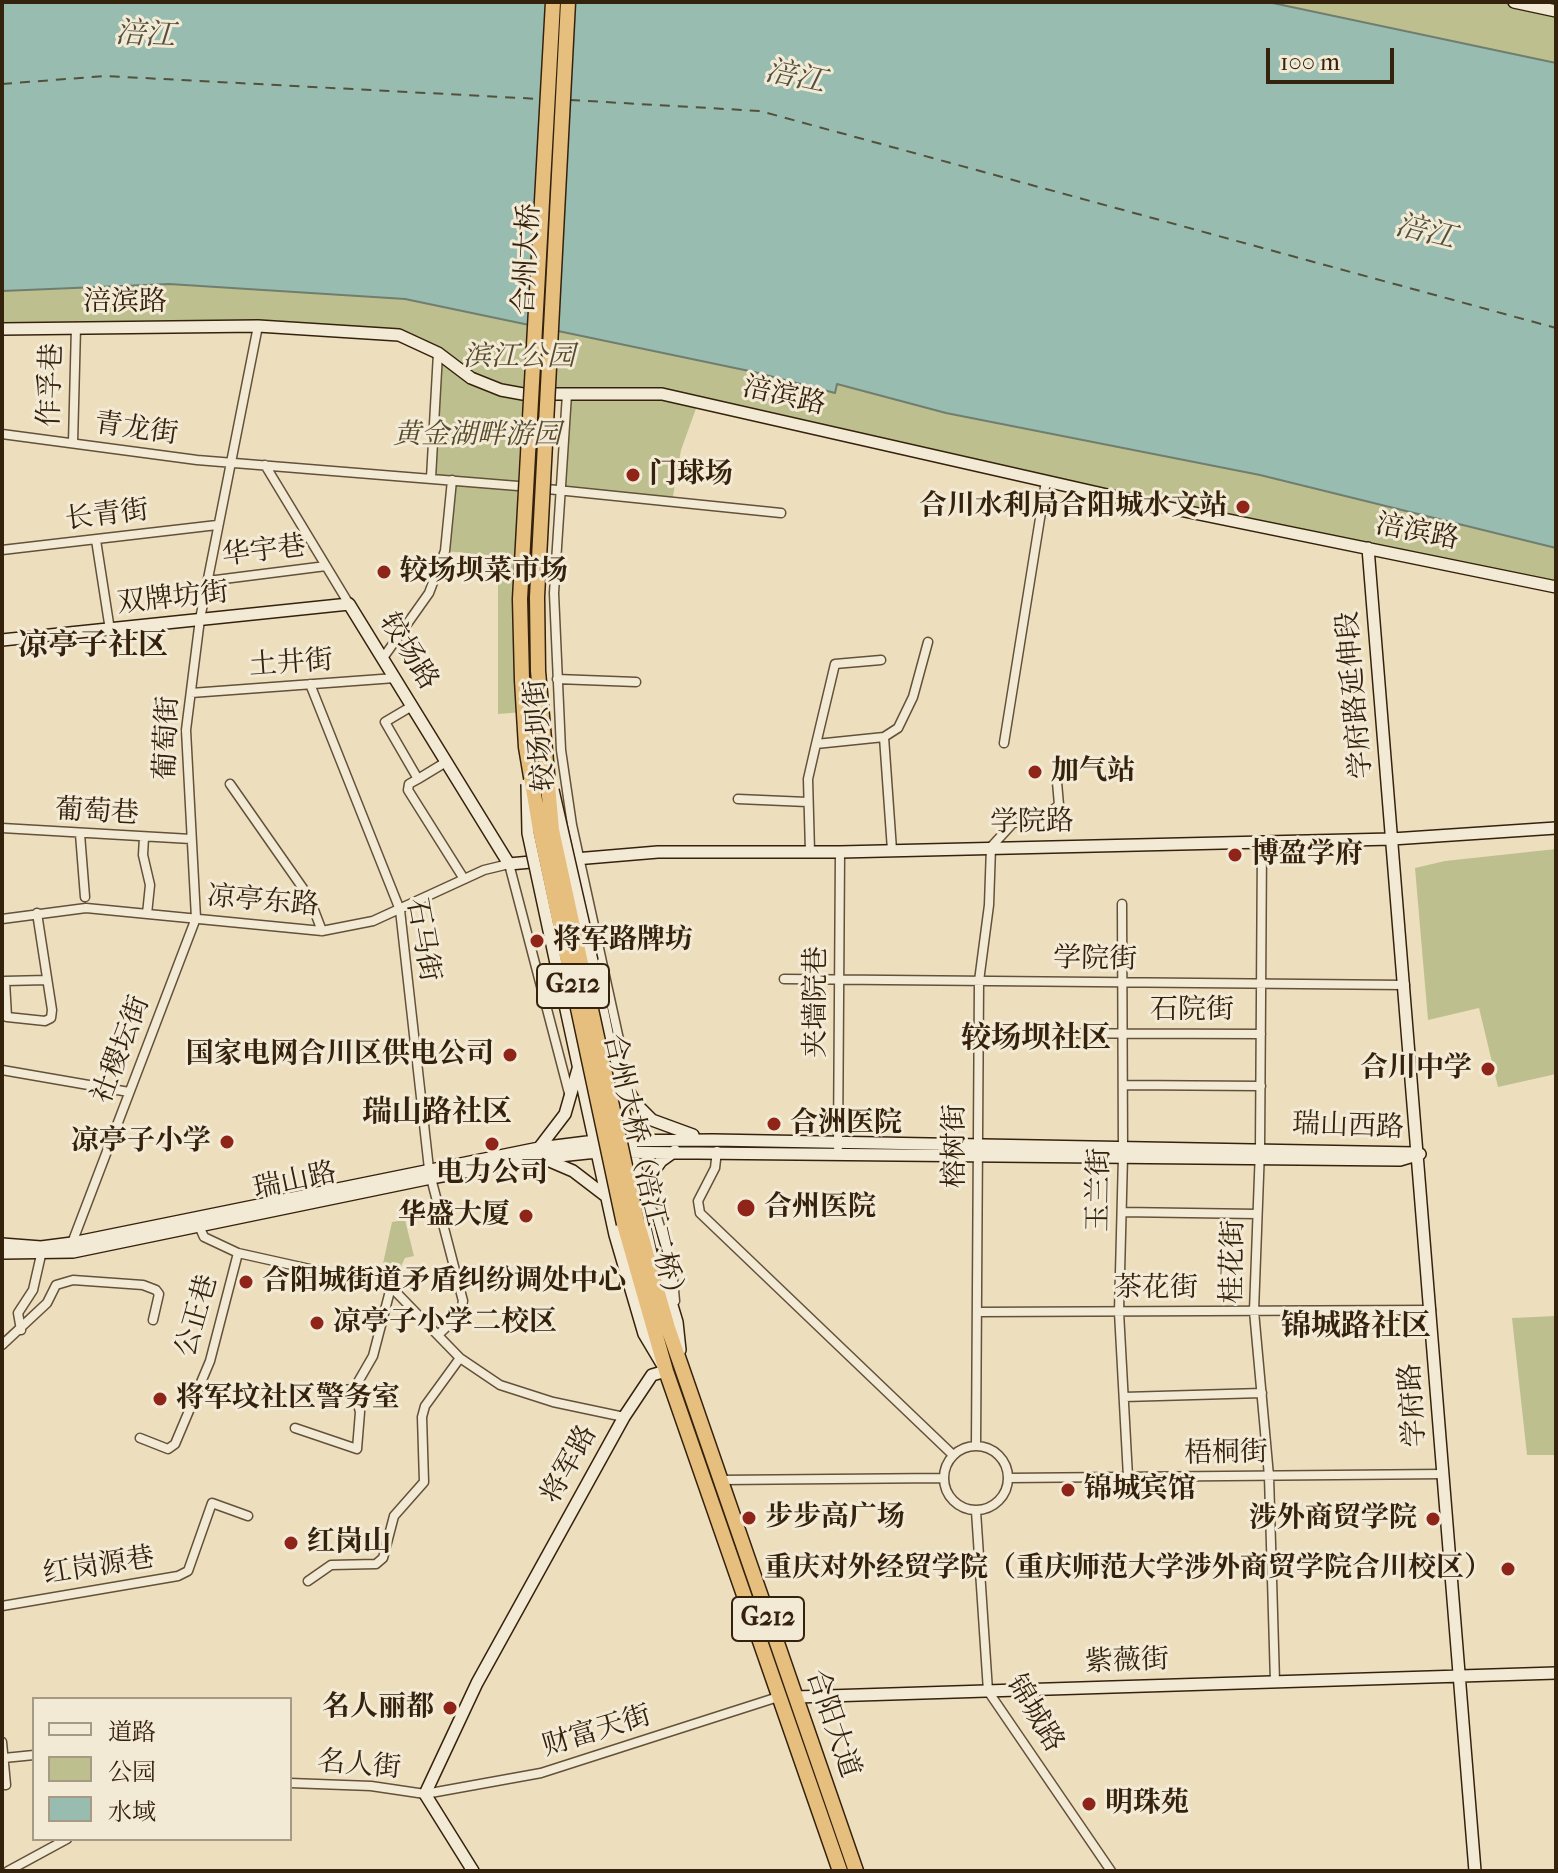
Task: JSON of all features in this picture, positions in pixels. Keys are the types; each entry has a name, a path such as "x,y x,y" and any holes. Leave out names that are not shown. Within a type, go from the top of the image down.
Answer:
{"highway":[{"name":"合州大桥","path":"526,747 520,599 553,2"},
{"name":"合州大桥","path":"543,758 537,597 568,2"},
{"name":"合州大桥（涪江二桥）","path":"526,747 540,830 631,1223 674,1369"},
{"name":"合州大桥（涪江二桥）","path":"543,758 552,830 631,1223"},
{"name":"合阳大道","path":"674,1369 720,1480 856,1871"},
{"name":"合阳大道","path":"674,1369 778,1697 840,1871"}],"main road":[{"path":"1514,2 1556,11"},
{"name":"涪滨路","path":"2,329 258,326 399,335 438,353 471,378 501,390 662,394 1046,481 1556,587"},
{"name":"学府路延伸段","path":"1368,548 1392,839"},
{"name":"较场路","path":"349,604 509,864"},
{"name":"双牌坊街","path":"2,640 349,604"},
{"path":"526,747 528,833 607,1197 644,1334 674,1369"},
{"path":"543,758 564,829 643,1198 677,1322 674,1369"},
{"name":"学院路","path":"509,864 658,852 840,852 1262,843 1392,839 1556,828"},
{"name":"学府路","path":"1392,839 1420,1154 1475,1871"},
{"path":"614,1066 636,1104 652,1120 715,1145"},
{"path":"578,1069 556,1129 540,1153 573,1171 607,1197"},
{"name":"瑞山西路","path":"631,1146 675,1151 715,1145"},
{"name":"瑞山西路","path":"596,1147 715,1145 1420,1154"},
{"name":"瑞山路","path":"2,1244 41,1247 72,1243 540,1153 596,1147"},
{"path":"643,1198 649,1178 661,1161 675,1151"},
{"name":"瑞山路","path":"2,1253 41,1255 199,1226 430,1174"},
{"name":"将军路","path":"425,1794 477,1683 624,1417 652,1375 674,1369"},
{"name":"紫薇街","path":"796,1697 1556,1673"},
{"path":"425,1794 473,1871"}],"street":[{"name":"葡萄街","path":"196,918 185,756 191,693 200,619 217,525 258,326"},
{"name":"作孚巷","path":"73,443 76,327"},
{"path":"431,478 438,353"},
{"name":"较场坝街","path":"567,394 554,593 561,750 579,858 620,1044 614,1066"},
{"name":"青龙街","path":"2,434 232,463 431,478 781,513"},
{"name":"较场路","path":"265,465 349,604"},
{"path":"383,658 429,593 445,551 452,480"},
{"path":"1004,743 1046,481"},
{"name":"长青街","path":"2,550 217,525"},
{"path":"96,540 110,630"},
{"name":"华宇巷","path":"208,581 326,566"},
{"path":"816,744 884,737 898,728 913,697 928,642"},
{"path":"810,852 807,802 816,744 835,664 881,660"},
{"name":"土井街","path":"191,693 395,678"},
{"path":"557,679 636,682"},
{"name":"石马街","path":"310,684 400,910 430,1174 463,1301 460,1314 438,1335"},
{"path":"412,706 385,722 418,779"},
{"path":"884,737 892,850"},
{"path":"446,762 409,784 408,790 464,879"},
{"path":"991,847 1013,823 1042,818 1059,805 1057,782"},
{"path":"230,784 309,897 322,931"},
{"path":"738,799 807,802"},
{"name":"葡萄巷","path":"2,828 191,839"},
{"path":"80,834 85,897"},
{"path":"144,837 143,855 150,885 147,914"},
{"name":"桂花街","path":"1262,843 1260,1153 1254,1311 1269,1476 1275,1682"},
{"name":"榕树街","path":"976,1446 979,981 989,905 991,847"},
{"name":"夹墙院巷","path":"838,1147 840,852"},
{"path":"509,864 570,1097"},
{"name":"凉亭东路","path":"2,919 86,908 322,931 353,926 400,910 464,879 509,864"},
{"name":"玉兰街","path":"1122,904 1123,1151 1119,1312 1128,1477"},
{"path":"37,913 47,980 52,1014 49,1020 7,1017 5,981 47,980"},
{"name":"社稷坛街","path":"72,1243 196,918"},
{"name":"学院街","path":"784,979 1405,985"},
{"name":"石院街","path":"979,1033 1261,1034"},
{"path":"2,1070 129,1092"},
{"path":"1123,1085 1261,1086"},
{"path":"715,1145 715,1168 698,1201 700,1213 953,1455"},
{"path":"1122,1212 1257,1214"},
{"path":"199,1226 204,1237 238,1253 391,1287 460,1358 513,1391 624,1417"},
{"name":"公正巷","path":"140,1438 168,1449 175,1444 210,1361 238,1253"},
{"path":"21,1330 18,1313 33,1290 41,1255"},
{"path":"2,1345 47,1303 56,1285 73,1280 143,1285 156,1290 159,1294 153,1320"},
{"path":"295,1428 357,1449 360,1412 354,1389 373,1356 391,1287"},
{"name":"茶花街","path":"977,1312 1431,1310"},
{"path":"308,1581 331,1565 376,1564 383,1558 394,1516 424,1482 422,1417 425,1406 460,1358"},
{"path":"328,1391 354,1389"},
{"path":"1124,1397 1262,1393"},
{"path":"976,1446 986,1447 1002,1459 1008,1478 1007,1489 995,1505 976,1511 956,1505 949,1497 943,1478 953,1455 976,1446"},
{"name":"梧桐街","path":"1008,1478 1444,1474"},
{"path":"720,1480 943,1478"},
{"name":"红岗源巷","path":"2,1606 178,1576 188,1571 212,1503 248,1516"},
{"name":"锦城路","path":"976,1511 988,1691 1111,1871"},
{"name":"财富天街","path":"425,1794 541,1773 778,1697"},
{"path":"2,1742 6,1785 2,1785"},
{"path":"4,1758 32,1755"},
{"name":"名人街","path":"292,1783 371,1786 425,1794"},
{"path":"8,1871 63,1841"}],"green space":[{"path":"1268,2 1514,2 1556,11 1556,63"},
{"name":"滨江公园","path":"169,284 405,299 754,372 834,393 836,384 946,413 1260,475 1556,548 1556,587 698,403 681,450 672,502 560,490 567,394 523,394 517,497 526,498 524,712 498,714 498,556 445,551 452,481 431,478 438,353 418,342 258,326 2,329 2,291"},
{"path":"1556,849 1556,1074 1498,1087 1479,1008 1428,1020 1415,868 1445,861"},
{"path":"405,1220 414,1256 405,1258 391,1287 379,1282 392,1222"},
{"path":"1556,1316 1556,1455 1527,1455 1512,1318"}],"water":[{"name":"涪江","path":"2,2 1268,2 1556,63 1556,548 1260,475 946,413 837,384 835,393 754,372 405,299 169,284 2,291"}],"ferry route":[{"path":"2,84 106,76 540,99"},
{"path":"570,100 760,111 1556,328"}],"place":[{"name":"门球场","path":"633,475"},
{"name":"合川水利局合阳城水文站","path":"1243,507"},
{"name":"较场坝菜市场","path":"384,572"},
{"name":"加气站","path":"1035,772"},
{"name":"博盈学府","path":"1235,855"},
{"name":"将军路牌坊","path":"537,941"},
{"name":"国家电网合川区供电公司","path":"510,1055"},
{"name":"合川中学","path":"1488,1069"},
{"name":"合洲医院","path":"774,1124"},
{"name":"凉亭子小学","path":"227,1142"},
{"name":"电力公司","path":"492,1144"},
{"name":"合州医院","path":"746,1208"},
{"name":"华盛大厦","path":"526,1216"},
{"name":"合阳城街道矛盾纠纷调处中心","path":"246,1282"},
{"name":"凉亭子小学二校区","path":"317,1323"},
{"name":"将军坟社区警务室","path":"160,1399"},
{"name":"锦城宾馆","path":"1068,1490"},
{"name":"步步高广场","path":"749,1518"},
{"name":"涉外商贸学院","path":"1433,1519"},
{"name":"红岗山","path":"291,1543"},
{"name":"重庆对外经贸学院（重庆师范大学涉外商贸学院合川校区）","path":"1508,1569"},
{"name":"名人丽都","path":"450,1708"},
{"name":"明珠苑","path":"1089,1804"}],"district":[{"name":"凉亭子社区","path":"93,647"},
{"name":"较场坝社区","path":"1036,1040"},
{"name":"瑞山路社区","path":"437,1114"},
{"name":"锦城路社区","path":"1356,1328"}],"park label":[{"name":"黄金湖畔游园","path":"477,436"}]}
